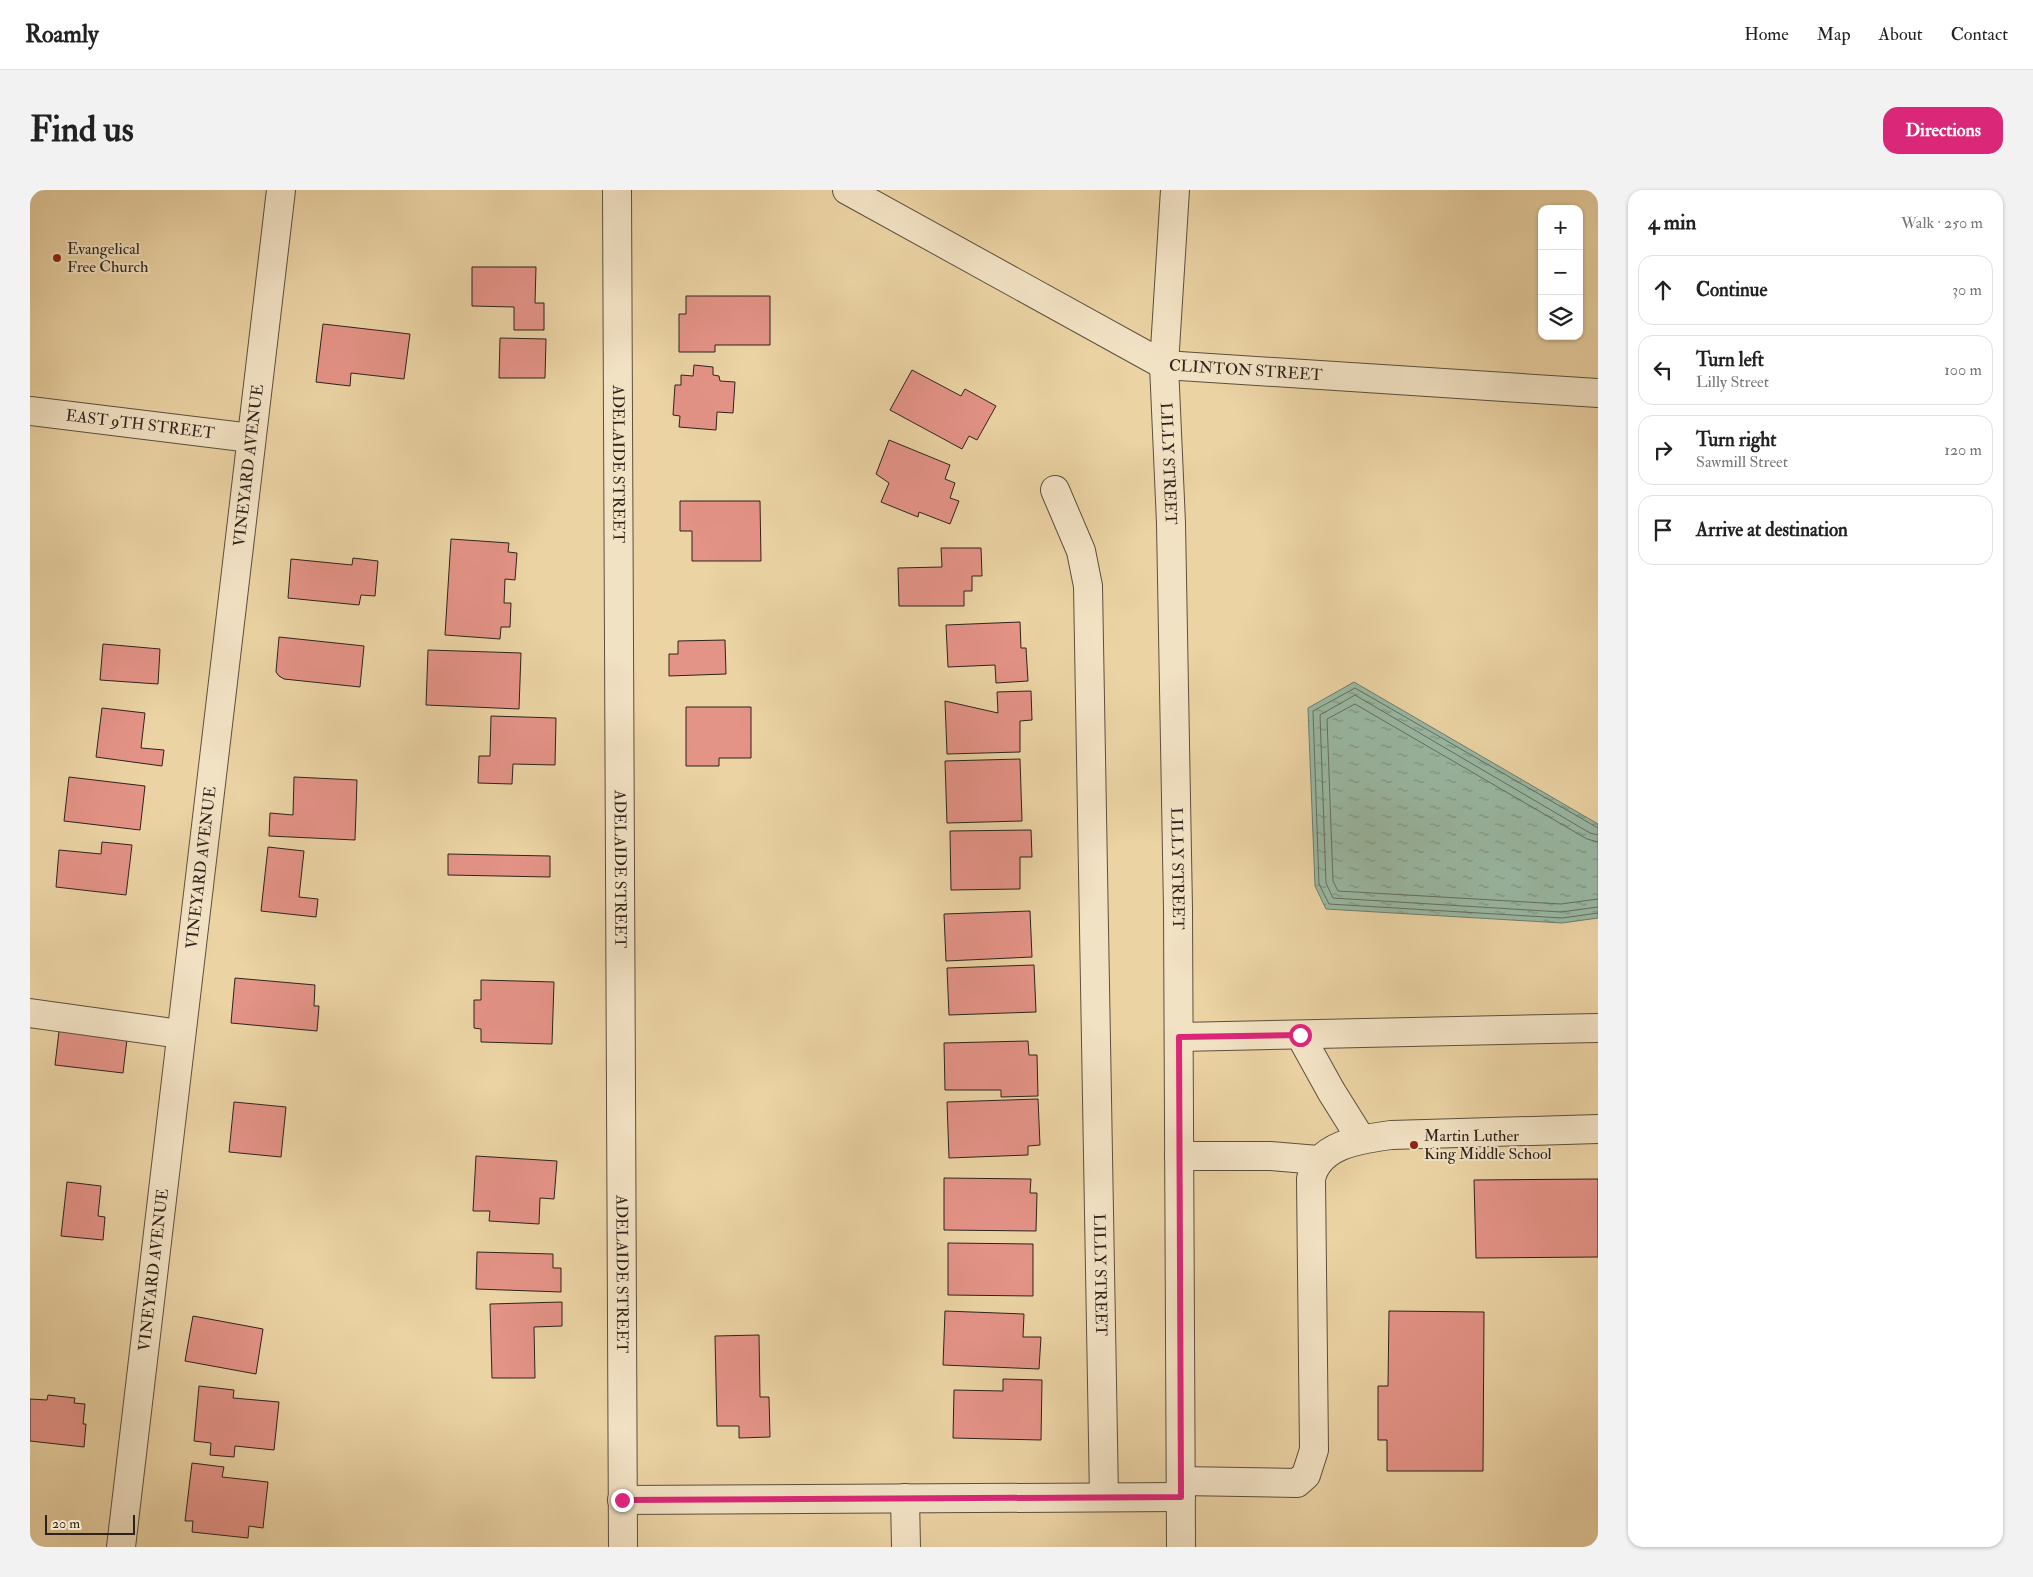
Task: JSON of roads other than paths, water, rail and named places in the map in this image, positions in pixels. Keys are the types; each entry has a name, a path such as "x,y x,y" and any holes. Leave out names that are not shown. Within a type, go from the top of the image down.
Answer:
{"street":[{"name":"VINEYARD AVENUE","path":"121,1547 281,190"},
{"name":"ADELAIDE STREET","path":"617,190 623,1547"},
{"name":"CLINTON STREET","path":"847,190 1164,365 1598,393"},
{"name":"LILLY STREET","path":"1175,190 1164,365 1171,523 1179,1037 1181,1547"},
{"name":"EAST 9TH STREET","path":"30,411 251,438"},
{"name":"LILLY STREET","path":"1055,490 1081,551 1088,586 1104,1497"},
{"path":"30,1013 180,1034"},
{"path":"1179,1037 1598,1028"},
{"path":"1300,1035 1331,1091 1361,1139"},
{"path":"622,1500 1104,1497 1181,1489 1297,1483 1306,1475 1314,1450 1311,1179 1318,1160 1327,1153 1361,1139 1391,1135 1598,1128"},
{"path":"1179,1156 1270,1156 1318,1160"},
{"path":"906,1498 906,1547"}],"water":[{"path":"1354,682 1598,824 1598,918 1562,923 1326,909 1315,886 1308,708"}],"place":[{"name":"Evangelical Free Church","path":"57,258"},
{"name":"Martin Luther King Middle School","path":"1414,1145"}]}
